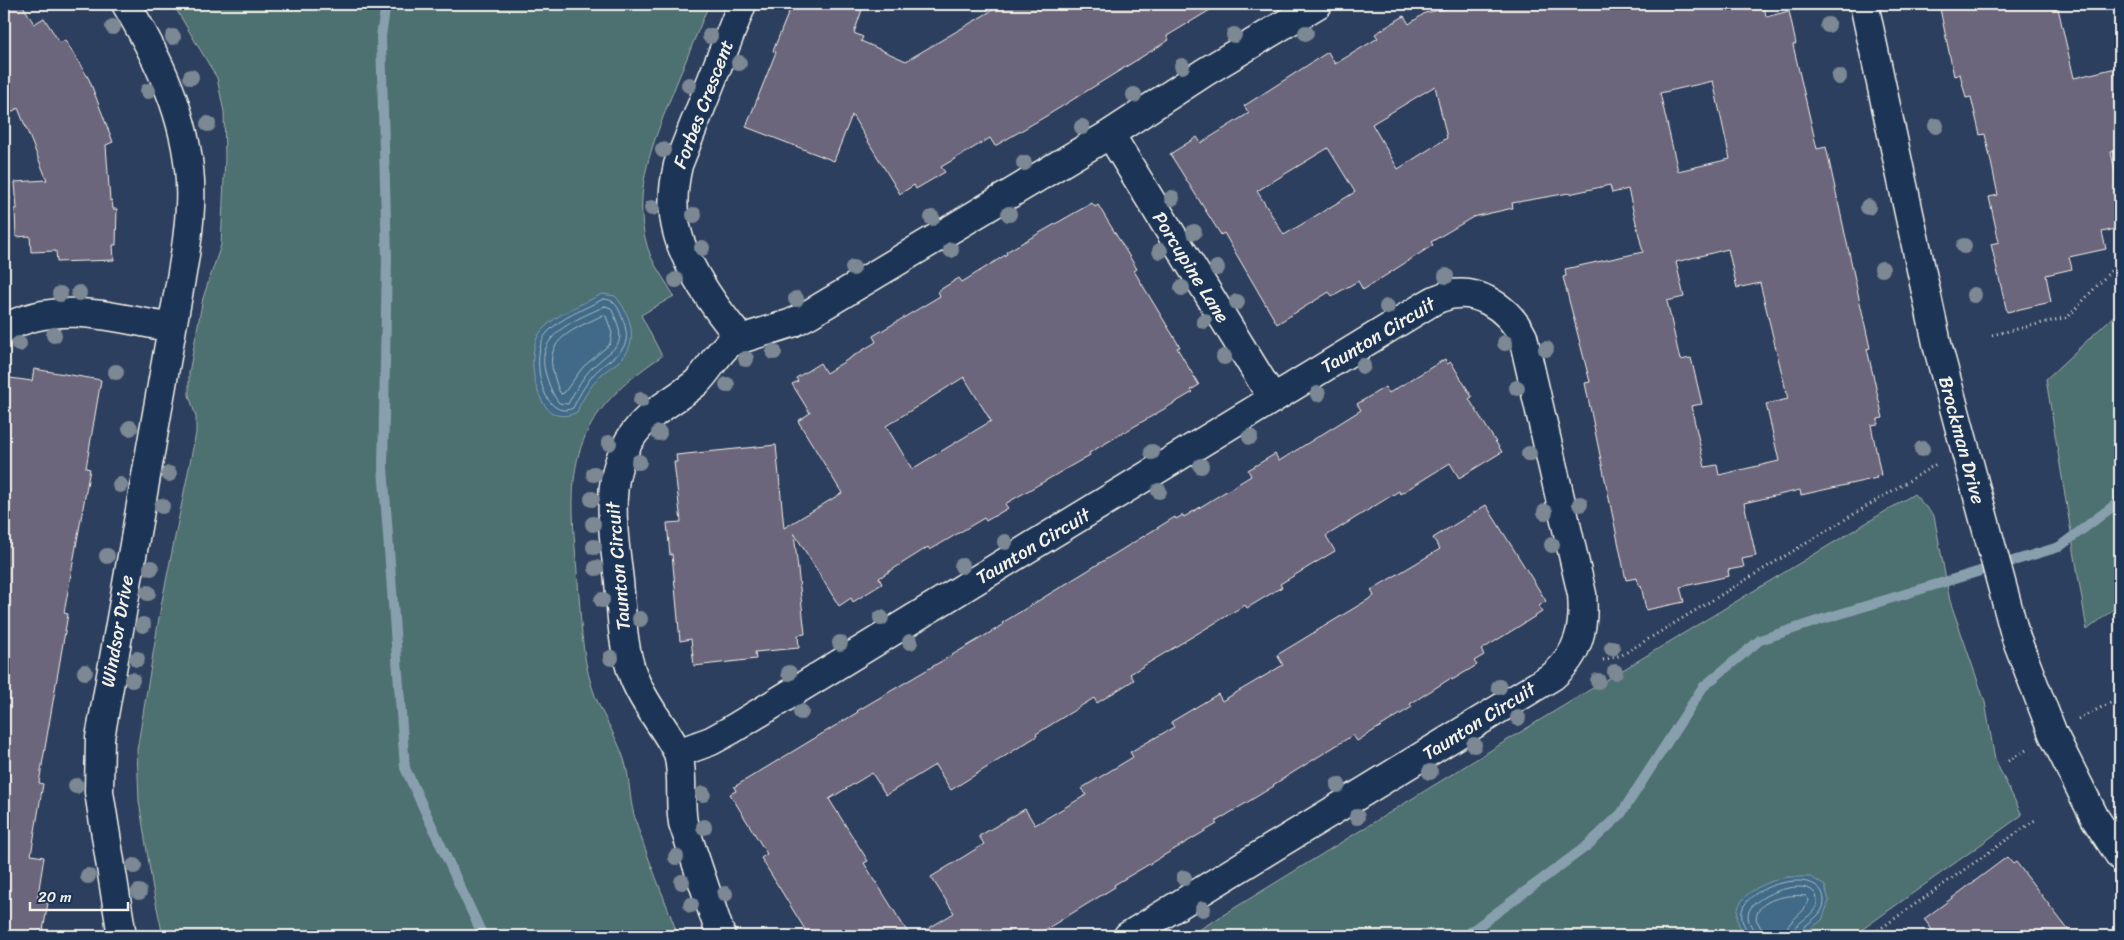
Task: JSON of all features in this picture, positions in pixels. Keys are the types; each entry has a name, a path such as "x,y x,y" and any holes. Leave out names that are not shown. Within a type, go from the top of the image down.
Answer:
{"street":[{"name":"Windsor Drive","path":"122,936 99,792 100,738 190,216 190,181 187,154 177,108 168,84 145,36 126,4"},
{"name":"Forbes Crescent","path":"740,338 722,316 690,262 677,232 673,200 678,165 742,4"},
{"name":"Taunton Circuit","path":"721,936 684,823 678,753 669,736 650,710 629,664 624,639 612,516 612,491 621,458 640,426 650,416 697,382 724,347 740,338 785,326 806,316 1110,134 1206,72 1318,4"},
{"name":"Brockman Drive","path":"1864,4 1938,348 2016,638 2053,734 2095,818 2120,856"},
{"name":"Porcupine Lane","path":"1110,134 1273,399"},
{"name":"Taunton Circuit","path":"678,753 711,741 731,730 1440,297 1460,294 1472,296 1500,306 1513,320 1523,337 1582,594 1581,632 1568,661 1553,676 1128,936"},
{"path":"4,329 30,317 53,313 81,312 172,328"}],"path":[{"path":"1992,335 2068,317 2120,261"},
{"path":"1600,660 1622,655 1964,446"},
{"path":"1870,936 2035,820"}],"green space":[{"path":"173,4 709,4 657,132 642,194 644,236 656,267 674,296 641,315 662,356 630,380 606,404 589,428 579,453 574,480 573,510 582,635 588,674 595,697 624,759 634,815 678,936 163,936 153,889 139,801 137,750 161,606 196,433 196,417 189,395 189,373 203,298 221,245 225,158 224,112 217,78"},
{"path":"2120,310 2120,604 2087,630 2046,379"},
{"path":"1914,494 1934,516 1950,601 1985,702 1995,760 2022,815 1853,936 1189,936 1540,720"}],"water":[{"path":"602,294 615,296 620,302 628,317 631,342 624,356 597,379 577,412 564,416 554,414 539,395 533,372 534,348 537,338 542,330 555,319 570,309"},
{"path":"1787,877 1811,877 1825,886 1829,901 1822,920 1801,936 1745,936 1739,924 1737,913 1740,904 1746,896 1764,884"}],"building":[{"path":"4,4 22,4 34,24 44,18 60,43 65,40 89,79 113,142 106,145 110,201 112,200 113,209 117,209 116,245 113,245 114,260 57,262 56,251 31,252 30,236 16,237 15,209 17,209 15,182 47,180 18,108 4,117"},
{"path":"792,4 864,4 854,33 863,37 861,41 906,61 1003,4 1220,4 1167,36 1169,40 1048,115 995,146 990,138 941,167 945,172 916,189 914,185 900,194 852,115 834,161 746,127 776,52 773,51"},
{"path":"1469,4 1764,4 1766,17 1789,11 1796,44 1793,45 1817,149 1826,147 1870,348 1867,349 1883,418 1878,419 1878,424 1871,425 1881,475 1876,476 1877,478 1801,495 1800,490 1744,503 1756,556 1742,559 1744,567 1728,570 1729,576 1680,587 1684,602 1646,610 1641,585 1639,586 1637,578 1626,580 1585,383 1590,382 1563,277 1566,276 1565,269 1643,252 1628,189 1612,193 1610,185 1512,203 1513,208 1473,217 1431,242 1433,245 1363,290 1358,281 1332,296 1329,292 1277,324 1224,233 1221,235 1170,154 1197,137 1201,143 1249,113 1244,106 1328,52 1335,64 1378,38 1375,34 1404,16 1409,24 1425,13","holes":["1713,81 1730,159 1678,171 1660,93","1435,86 1447,138 1398,169 1372,124","1328,148 1355,192 1284,235 1257,191","1728,249 1737,288 1760,283 1788,399 1766,404 1779,461 1719,475 1717,465 1705,467 1691,406 1702,404 1691,358 1680,360 1667,301 1684,297 1676,262"]},
{"path":"1939,4 2057,4 2074,78 2120,67 2120,151 2111,152 2120,195 2120,228 2102,232 2106,249 2069,257 2072,269 2046,275 2051,302 2007,312 1991,244 1999,242 1989,197 1998,195 1985,134 1980,135 1971,97 1966,98 1960,74 1954,76"},
{"path":"1092,203 1095,207 1098,205 1137,269 1134,271 1180,347 1177,348 1199,385 1191,390 1193,392 1005,504 1008,508 986,521 984,518 930,550 928,547 879,578 882,584 853,602 851,598 839,606 794,533 805,634 798,635 799,648 755,652 756,659 694,666 691,639 680,641 672,554 670,555 667,523 681,522 674,462 677,462 676,455 776,445 784,528 842,493 798,421 810,413 792,384 798,381 796,378 820,363 826,373 876,342 873,336 940,296 938,291 959,278 962,282 1007,254 1006,252","holes":["964,377 991,421 912,469 886,426"]},
{"path":"1445,359 1447,364 1451,362 1472,397 1469,399 1502,452 1459,478 1450,463 1400,494 1399,491 1326,536 1335,551 1280,584 1282,587 1247,608 1245,605 1130,674 1134,680 1097,703 1094,698 951,790 935,765 886,795 872,773 829,799 868,861 864,863 910,936 809,936 761,858 767,854 730,794 736,791 734,787 857,711 1003,625 1002,623 1175,517 1176,519 1183,515 1184,517 1251,476 1248,470 1275,454 1279,461 1361,410 1357,404 1385,387 1389,393"},
{"path":"34,369 101,380 86,468 90,469 64,613 68,614 39,783 43,784 31,855 44,857 37,901 48,903 42,936 4,936 4,416 10,378 32,381"},
{"path":"1486,505 1546,601 1539,606 1542,612 1481,650 1484,655 1474,661 1477,665 1452,680 1451,678 1410,704 1412,707 1357,741 1353,735 1215,822 1217,824 1114,885 1115,887 1035,936 916,936 954,913 931,877 984,844 979,836 1025,809 1035,825 1086,795 1082,788 1133,757 1130,752 1174,727 1171,722 1218,694 1222,701 1283,665 1277,655 1374,596 1371,590 1440,549 1433,538"},
{"path":"2007,857 2013,864 2016,862 2073,936 1937,936 1924,919"}],"waterway":[{"path":"386,4 381,36 387,258 383,467 405,768 483,936"},
{"path":"1465,936 1587,846 1621,814 1703,687 1760,640 2059,547 2120,501"}]}
